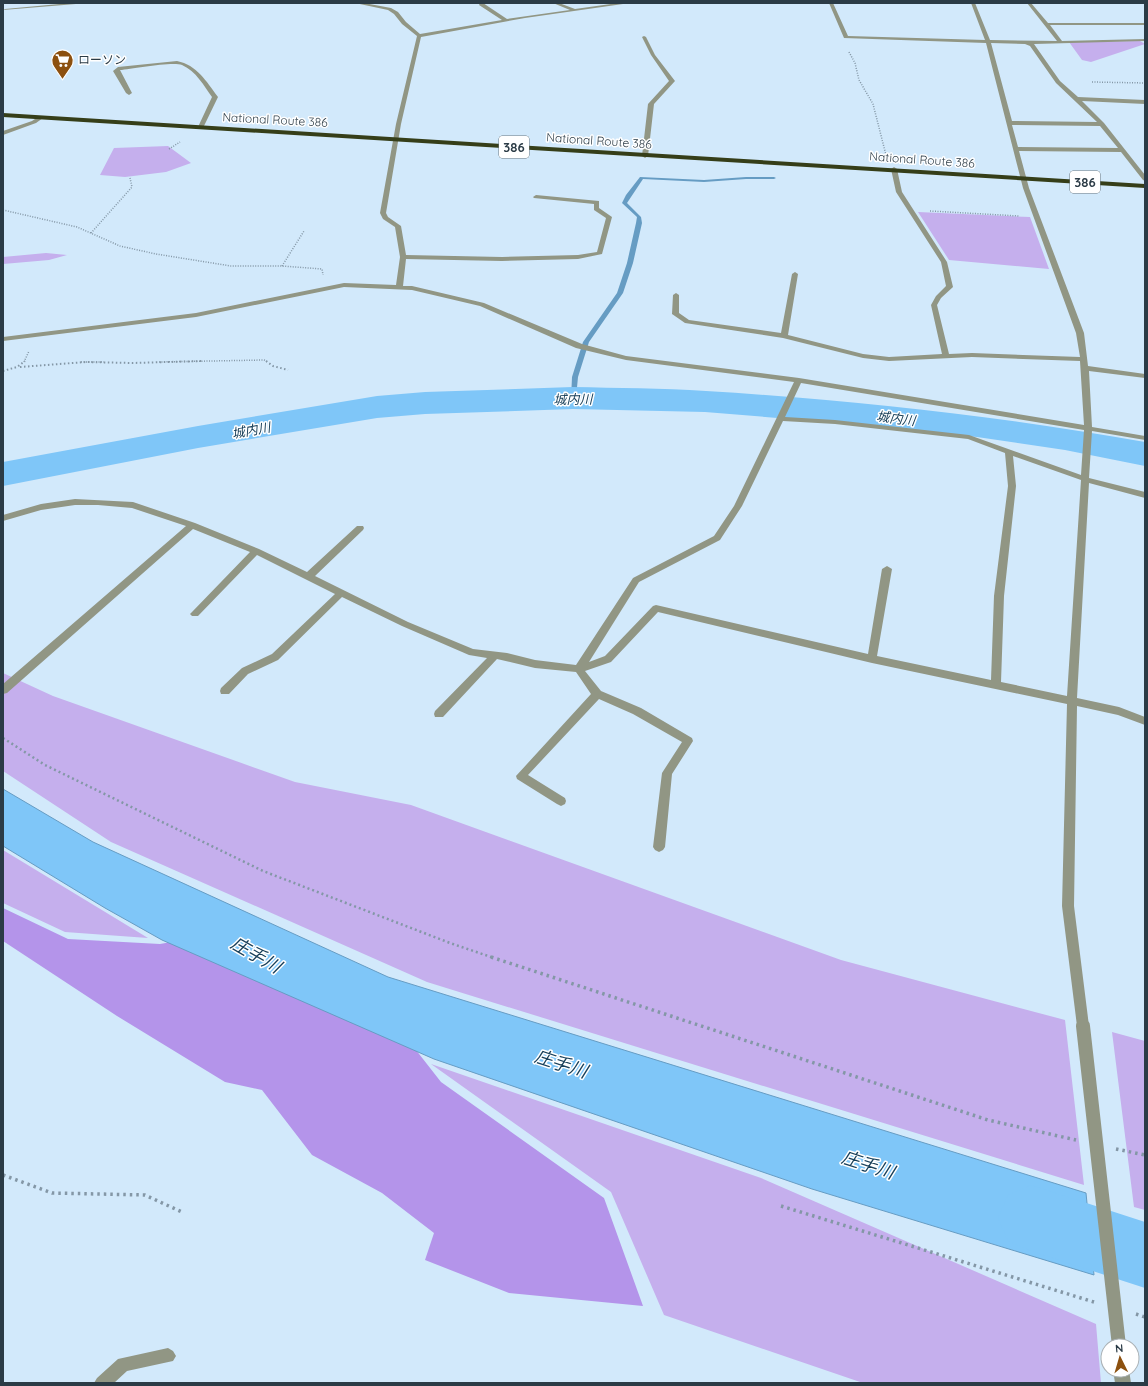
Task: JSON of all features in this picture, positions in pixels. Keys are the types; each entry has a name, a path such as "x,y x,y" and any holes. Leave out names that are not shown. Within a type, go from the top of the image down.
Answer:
{"highway":[{"name":"National Route 386","path":"3,115 394,138 645,156 892,169 1145,186"}],"street":[{"path":"4,11 10,3"},
{"path":"4,11 86,3"},
{"path":"357,3 389,9 396,13 404,23 419,36"},
{"path":"555,3 577,10"},
{"path":"419,36 506,20 628,3"},
{"path":"831,3 846,37 1026,42 1145,40"},
{"path":"973,3 988,41 1026,188 1080,333 1086,368 1088,428 1072,701 1068,906 1118,1338"},
{"path":"1029,3 1061,42"},
{"path":"481,4 506,20"},
{"path":"1046,24 1145,24"},
{"path":"399,288 403,257 398,226 384,216 394,138 419,36"},
{"path":"644,37 653,55 672,81 652,104 645,156"},
{"path":"1026,42 1032,45 1058,82 1102,124 1145,179"},
{"path":"129,93 116,71 118,69 177,62 184,63 201,78 215,97 201,127"},
{"path":"1077,99 1145,102"},
{"path":"3,133 34,122 40,118"},
{"path":"1009,122 1102,124"},
{"path":"1016,149 1122,150"},
{"path":"892,169 899,192 944,262 950,287 938,297 934,305 946,355"},
{"path":"403,257 502,259 555,258 578,257 600,253 610,217 596,209 597,202 536,197"},
{"path":"784,336 795,274"},
{"path":"3,338 196,315 327,287 344,285 412,288 482,304 579,346 626,358 799,380 1145,438"},
{"path":"676,295 675,314 687,322 784,336 807,344 864,356 889,359 946,355 972,355 1084,359"},
{"path":"1086,368 1145,376"},
{"path":"579,669 636,580 717,538 738,506 781,417 793,396 799,380"},
{"path":"781,417 969,437 1086,478 1099,484 1145,495"},
{"path":"996,685 999,596 1012,486 1009,451"},
{"path":"3,518 41,507 74,502 98,502 133,505 192,525 256,552 405,624 472,652 495,655 535,664 579,669 608,659 656,608 872,658 1119,711 1145,720"},
{"path":"3,690 192,525"},
{"path":"308,577 360,528"},
{"path":"195,614 256,552"},
{"path":"872,658 887,569"},
{"path":"225,691 244,671 275,657 341,593"},
{"path":"439,714 495,655"},
{"path":"579,669 597,694 637,712 688,741 666,773 659,847"},
{"path":"561,801 521,776 597,694"},
{"path":"102,1383 123,1364 168,1356"}],"path":[{"path":"846,37 844,40 855,63 859,80 873,104 892,169"},
{"path":"1058,82 1145,83"},
{"path":"91,233 132,187 130,178"},
{"path":"3,210 77,227 120,246 156,254 230,266 282,266 322,269 327,287"},
{"path":"910,210 1037,217"},
{"path":"282,266 304,231"},
{"path":"20,367 25,362 33,335"},
{"path":"3,371 20,367 86,362 132,363 264,360 273,366 288,370"},
{"path":"3,738 45,765 263,871 442,940 988,1120 1078,1140"},
{"path":"1115,1148 1145,1155"},
{"path":"3,1175 52,1193 145,1195 184,1213"},
{"path":"781,1206 1100,1303"},
{"path":"1130,1312 1145,1317"}],"shaded area":[{"path":"1140,41 1145,44 1091,62 1082,60 1069,42"},
{"path":"168,146 191,163 166,172 125,177 100,175 114,148"},
{"path":"918,212 1030,217 1049,269 949,260"},
{"path":"46,253 67,255 49,260 3,264 3,257"},
{"path":"3,673 53,696 295,782 411,805 841,960 1065,1020 1084,1185 427,982 111,842 3,771"},
{"path":"3,850 148,938 65,932 3,903"},
{"path":"3,908 68,939 160,944 199,937 405,1036 441,1082 604,1198 643,1306 509,1293 425,1260 434,1233 382,1193 312,1155 262,1090 225,1082 117,1016 3,941"},
{"path":"1112,1032 1145,1041 1145,1210 1134,1207"},
{"path":"431,1064 761,1178 1096,1324 1101,1383 863,1383 664,1315 611,1192"}],"water":[{"path":"3,789 93,842 388,977 1086,1193 1094,1275 812,1189 434,1059 162,940 105,908 3,846"},
{"path":"1137,1228 1145,1230 1145,1290"}],"waterway":[{"path":"573,398 575,377 586,342 620,293 630,263 639,217 624,203 642,178 704,181 774,178"},
{"name":"城内川","path":"3,474 198,437 377,407 425,403 573,398 705,401 852,413 977,426 1065,439 1145,454"},
{"name":"庄手川","path":"1031,1218 1145,1255"}],"place":[{"name":"ローソン","path":"63,80"}]}
